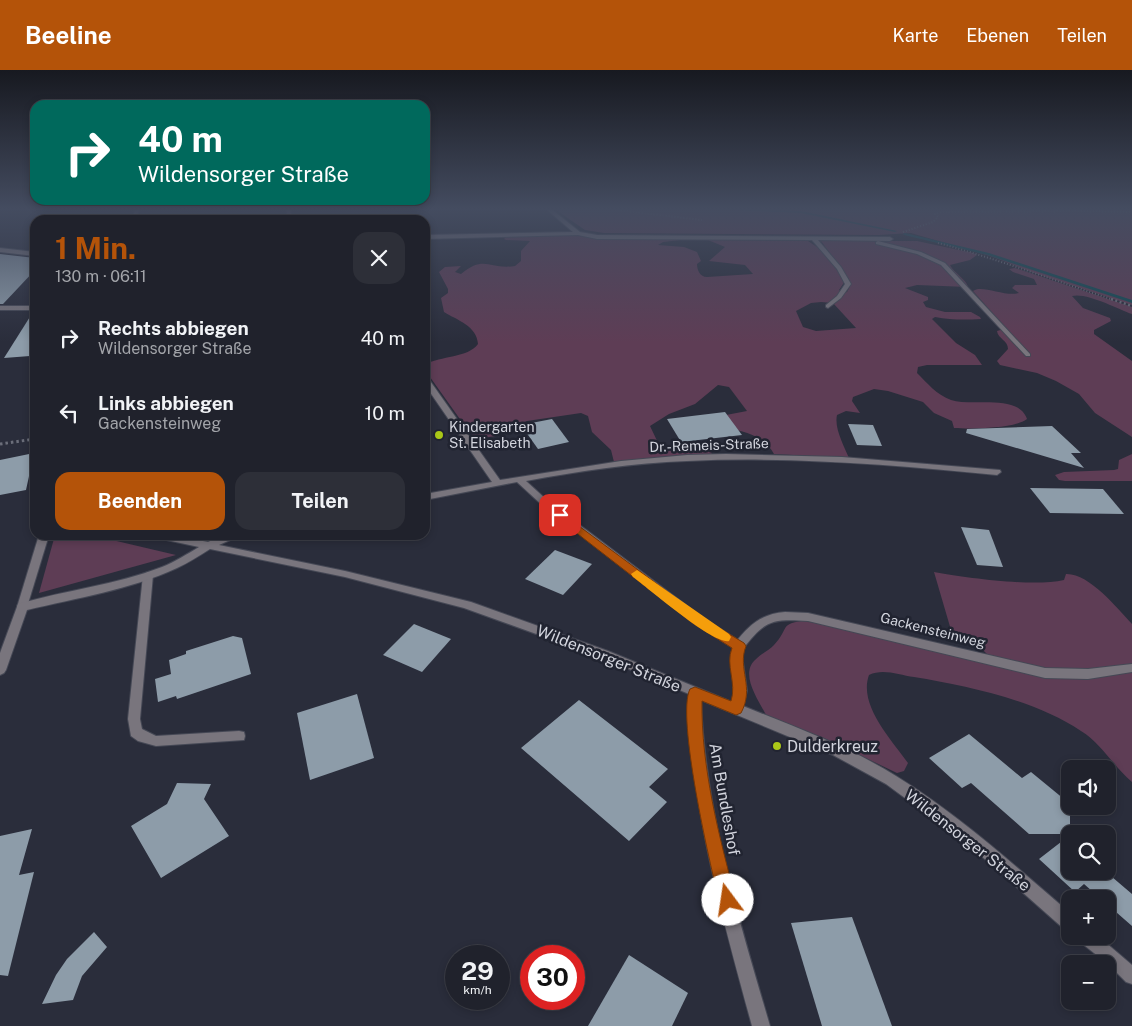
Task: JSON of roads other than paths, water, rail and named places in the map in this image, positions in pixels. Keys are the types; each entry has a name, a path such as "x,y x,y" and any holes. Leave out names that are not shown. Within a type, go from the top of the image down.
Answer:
{"street":[{"path":"826,253 839,268 848,284 828,306"},
{"path":"919,253 944,264 1028,355"},
{"path":"0,308 30,308"},
{"path":"430,387 497,484"},
{"name":"Dr.-Remeis-Straße","path":"430,496 638,462 757,456 874,461 997,472"},
{"path":"520,480 545,503 691,615 739,646 736,655 741,691 736,709"},
{"path":"0,670 42,540"},
{"name":"Wildensorger Straße","path":"186,540 345,574 467,605 604,654 838,751 891,780 974,842 1061,915"},
{"path":"22,607 148,575 184,561 209,544 220,540"},
{"path":"148,575 134,719 136,732 142,737 156,741 239,736"},
{"name":"Gackensteinweg","path":"739,646 752,629 764,619 782,616 808,617 1045,673 1088,674 1132,668"},
{"name":"Am Bundleshof","path":"695,692 694,724 714,849 761,1026"},
{"path":"1096,945 1132,976"}],"waterway":[{"path":"982,253 1132,302"}],"place":[{"name":"Kindergarten St. Elisabeth","path":"439,435"},
{"name":"Dulderkreuz","path":"777,746"}]}
